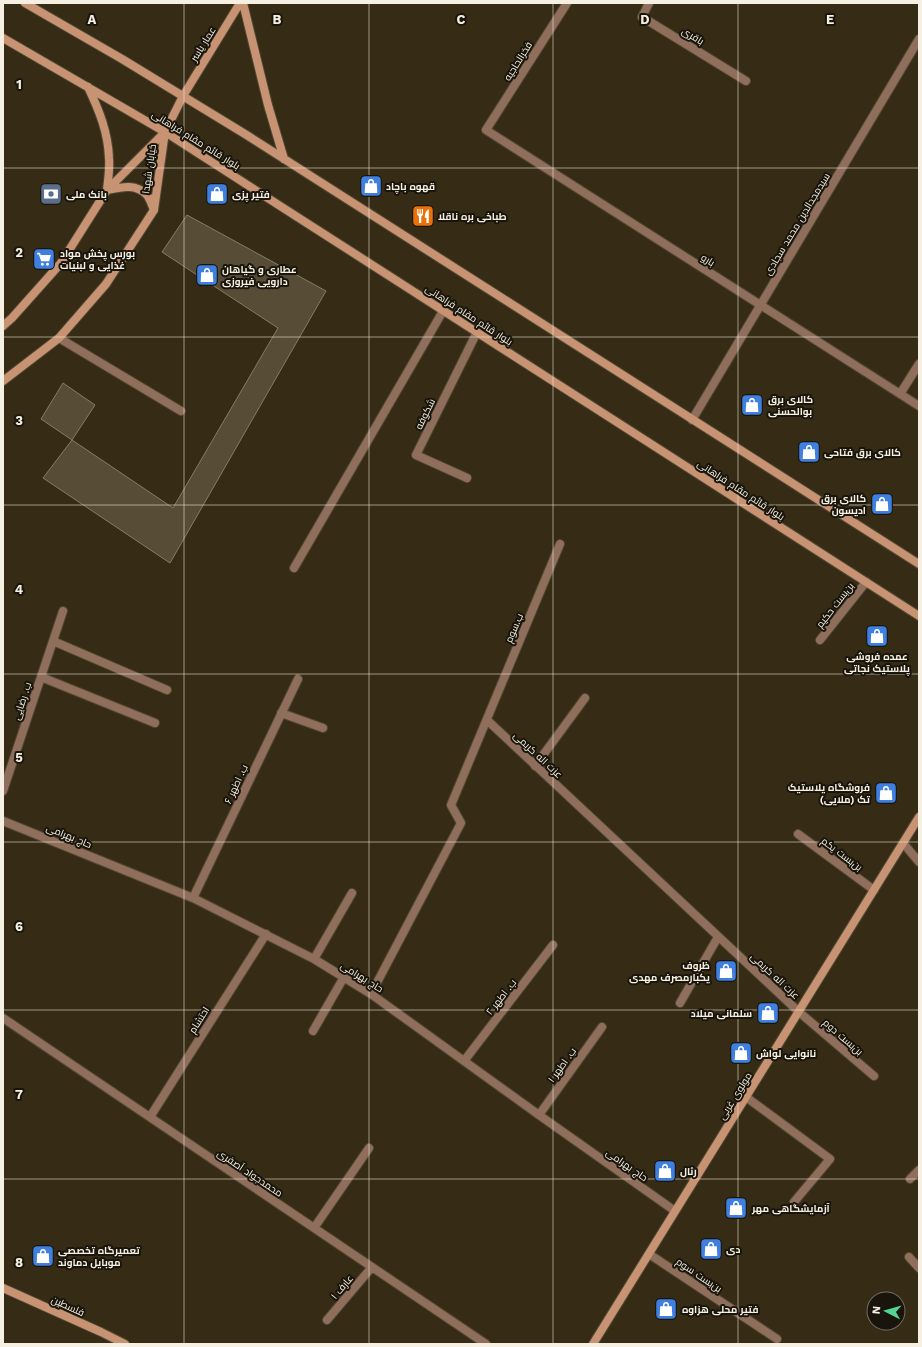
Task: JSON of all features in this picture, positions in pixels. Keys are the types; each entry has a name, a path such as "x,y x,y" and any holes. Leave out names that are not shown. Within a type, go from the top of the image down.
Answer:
{"main road":[{"path":"25,3 122,59 284,159 919,564"},
{"path":"241,3 268,106 284,159"},
{"name":"عمار یاسر","path":"165,132 183,96 241,3"},
{"name":"بلوار قائم مقام فراهانی","path":"3,38 165,132 919,616"},
{"path":"88,87 101,115 108,143 109,160 107,190 125,186 136,187 147,195 154,210"},
{"name":"خیابان شهدا","path":"3,326 12,318 61,263 107,190 165,132"},
{"name":"خیابان شهدا","path":"3,381 59,338 106,284 154,210 165,132"},
{"path":"3,317 12,318"},
{"name":"مولوی غربی","path":"593,1344 919,817"},
{"name":"فلسطین","path":"3,1288 125,1344"}],"street":[{"name":"فخرالحاجیه","path":"486,130 567,3"},
{"name":"باقری","path":"649,3 642,16 746,81"},
{"name":"سیدمجدالدین محمد سجادی","path":"692,420 919,39"},
{"name":"بارو","path":"486,130 919,406"},
{"path":"294,568 443,311"},
{"name":"شکوفه","path":"467,478 416,455 477,332"},
{"path":"59,338 181,411"},
{"path":"900,394 919,364"},
{"name":"ب.سوم","path":"487,720 560,544"},
{"name":"بن‌بست حکیم","path":"820,640 866,582"},
{"name":"ب. رضایی","path":"3,791 64,611"},
{"path":"53,641 167,690"},
{"path":"41,676 155,723"},
{"name":"ب. اطهر ۶","path":"193,898 298,679"},
{"path":"535,766 585,698"},
{"path":"281,713 323,728"},
{"path":"371,994 461,823 451,805 487,720"},
{"name":"عزت اله کریمی","path":"487,720 799,1012"},
{"name":"حاج بهرامی","path":"3,821 193,898 314,959 371,994 676,1212"},
{"name":"بن‌بست یکم","path":"798,834 874,890"},
{"path":"903,843 919,862"},
{"path":"314,959 352,893"},
{"name":"احتشام","path":"150,1117 266,934"},
{"path":"680,1003 718,937"},
{"name":"ب. اطهر ۲","path":"464,1061 553,945"},
{"path":"313,1031 344,977"},
{"name":"بن‌بست دوم","path":"799,1012 874,1076"},
{"name":"محمدجواد آصفری","path":"3,1018 486,1344"},
{"name":"ب. اطهر ۱","path":"539,1115 602,1027"},
{"path":"746,1097 830,1159 794,1202"},
{"path":"314,1228 369,1148"},
{"path":"910,1179 919,1170"},
{"name":"بن‌بست سوم","path":"649,1254 777,1339"},
{"path":"909,1257 919,1268"},
{"name":"عارف ۱","path":"327,1320 372,1267"}],"building":[{"path":"187,215 326,291 170,563 43,478 72,440 173,508 278,328 162,252"},
{"path":"63,383 95,405 72,440 41,419"}],"place":[{"name":"قهوه باچاد","path":"371,186"},
{"name":"بانک ملی","path":"51,194"},
{"name":"فتیر پزی","path":"217,194"},
{"name":"طباخی بره ناقلا","path":"423,216"},
{"name":"بورس پخش مواد غذایی و لبنیات","path":"44,259"},
{"name":"عطاری و گیاهان دارویی فیروزی","path":"207,275"},
{"name":"کالای برق بوالحسنی","path":"752,405"},
{"name":"کالای برق فتاحی","path":"809,452"},
{"name":"کالای برق ادیسون","path":"882,504"},
{"name":"عمده فروشی پلاستیک نجاتی","path":"877,636"},
{"name":"فروشگاه پلاستیک تک (ملایی)","path":"886,793"},
{"name":"ظروف یکبارمصرف مهدی","path":"726,971"},
{"name":"سلمانی میلاد","path":"768,1013"},
{"name":"نانوایی لواش","path":"741,1053"},
{"name":"رئال","path":"665,1171"},
{"name":"آزمایشگاهی مهر","path":"736,1208"},
{"name":"دی","path":"711,1249"},
{"name":"تعمیرگاه تخصصی موبایل دماوند","path":"43,1256"},
{"name":"فتیر محلی هزاوه","path":"666,1309"}]}
